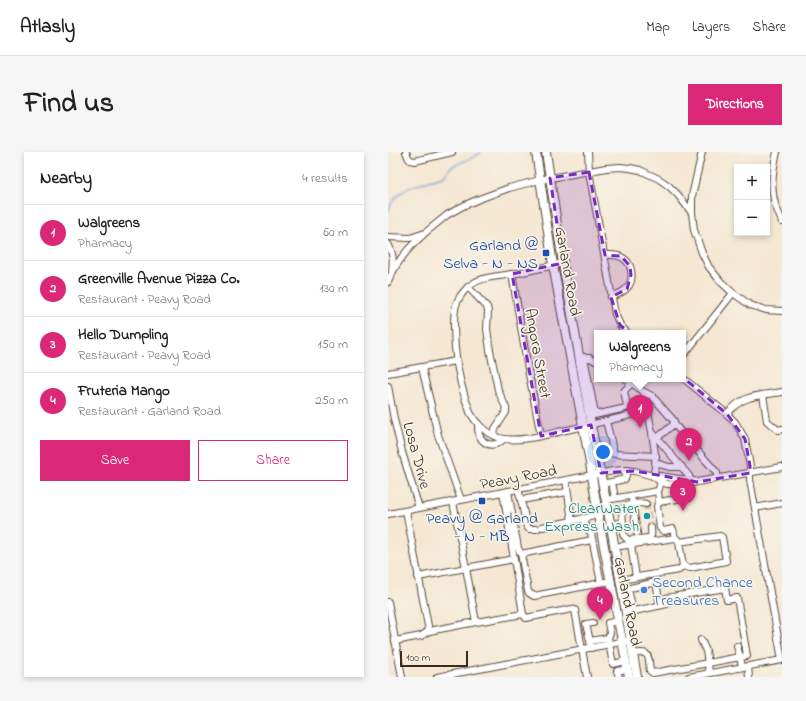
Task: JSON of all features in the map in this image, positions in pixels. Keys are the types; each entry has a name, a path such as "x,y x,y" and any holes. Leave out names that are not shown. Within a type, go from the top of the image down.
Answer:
{"main road":[{"name":"Garland Road","path":"536,152 553,265 610,581 620,631 632,654 637,677"},
{"name":"Garland Road","path":"546,152 563,263 588,390 592,415 591,425 620,580 625,589 628,611 626,641 627,669"},
{"path":"610,581 617,586 619,600 628,611"}],"street":[{"path":"406,152 410,160 415,161 452,152"},
{"path":"588,152 589,172 615,314 620,325 624,330"},
{"path":"702,152 692,196 692,213 694,230 709,267 721,282 750,305 766,310 782,311"},
{"path":"777,152 773,168 774,203 782,222"},
{"path":"388,282 392,272 412,245 447,215 479,199 510,188 540,180 620,167 640,170 659,179 668,186 692,213"},
{"path":"388,237 410,238 425,233"},
{"path":"388,244 393,258 392,272"},
{"path":"605,255 621,256 630,266 632,275 627,289 612,297"},
{"path":"563,263 487,278 475,282 460,295 454,315 454,338 456,361 470,412 478,424 494,436 504,439 516,439 541,436 648,411"},
{"name":"Angora Street","path":"512,274 541,436"},
{"path":"468,287 487,307 487,328 490,350 498,390 506,408 506,412 495,429 494,436"},
{"path":"686,352 733,293"},
{"path":"582,358 590,358 594,360"},
{"path":"388,374 456,361"},
{"path":"422,368 438,435 461,500"},
{"path":"686,380 727,414 740,430 745,439 750,466 750,480 782,660 708,675 689,677"},
{"path":"592,415 626,408 627,406 621,392 632,383 652,396 674,421 674,424 717,473 717,478"},
{"name":"Losa Drive","path":"388,386 402,452 419,508"},
{"path":"644,392 656,459 653,476"},
{"path":"727,414 740,401 748,398 782,392"},
{"path":"763,395 767,421 778,430 782,429"},
{"path":"606,422 614,454 656,459 668,467 682,467"},
{"path":"478,424 478,433 483,441 496,444 504,439"},
{"path":"658,438 674,424"},
{"path":"652,432 682,467 689,476 690,480"},
{"name":"Peavy Road","path":"388,514 614,471 634,471 662,479 676,485 683,485 782,467"},
{"path":"602,484 625,479 627,470"},
{"path":"614,471 615,498"},
{"path":"662,479 658,491 659,502 657,506 660,528 664,531 673,529 683,566"},
{"name":"Peavy Road","path":"662,479 690,480 697,482"},
{"path":"566,480 572,521"},
{"path":"659,502 683,498 685,495 683,485"},
{"path":"518,489 527,527 529,529 598,515"},
{"path":"606,500 658,491"},
{"path":"505,492 510,501 518,548 521,554 528,591 532,595 534,596 610,581"},
{"path":"505,492 523,614 526,618 572,609 574,610 588,677"},
{"path":"521,500 568,492"},
{"path":"631,495 638,533"},
{"path":"453,502 476,622"},
{"path":"646,504 642,502 624,508 622,511 623,534 628,540 650,537 652,535 651,528"},
{"path":"755,508 782,503"},
{"path":"406,511 429,631"},
{"path":"583,518 585,525 591,533 601,583"},
{"path":"610,524 623,523"},
{"path":"614,547 722,536 726,561 690,568 683,566"},
{"path":"521,554 592,540"},
{"path":"631,545 636,577"},
{"path":"418,577 514,559"},
{"path":"620,580 679,570 683,566"},
{"path":"654,575 660,605"},
{"path":"625,589 656,582"},
{"path":"628,611 667,604 666,598 725,588 727,600 738,598 747,656 653,673 650,671 648,656 646,653 642,652 632,654"},
{"path":"388,603 402,677"},
{"path":"395,641 421,636 429,631 523,614"},
{"path":"618,621 608,623 613,664 627,669"},
{"path":"590,645 586,624 593,623"},
{"path":"437,677 582,650 590,645 609,638 620,631"},
{"path":"609,638 626,641"},
{"path":"701,640 706,651 708,675"},
{"path":"737,646 749,677"},
{"path":"619,677 617,671 627,669"}],"highlighted area":[{"path":"589,172 605,255 621,256 630,266 631,275 627,289 611,297 620,325 727,414 745,439 750,466 750,473 697,482 635,471 601,473 591,425 541,436 512,274 563,263 550,178"}],"waterway":[{"path":"388,211 397,196 403,191 418,184 443,177 451,167 474,157 481,152"}],"tunnel":[{"path":"646,504 651,528"}],"place":[{"name":"Garland @ Selva - N - NS","path":"546,253"},
{"name":"Walgreens","path":"640,428"},
{"name":"Greenville Avenue Pizza Co.","path":"689,461"},
{"name":"Peavy @ Garland - N - MB","path":"482,501"},
{"name":"Hello Dumpling","path":"683,511"},
{"name":"ClearWater Express Wash","path":"647,516"},
{"name":"Second Chance Treasures","path":"644,590"},
{"name":"Fruteria Mango","path":"600,620"}]}
